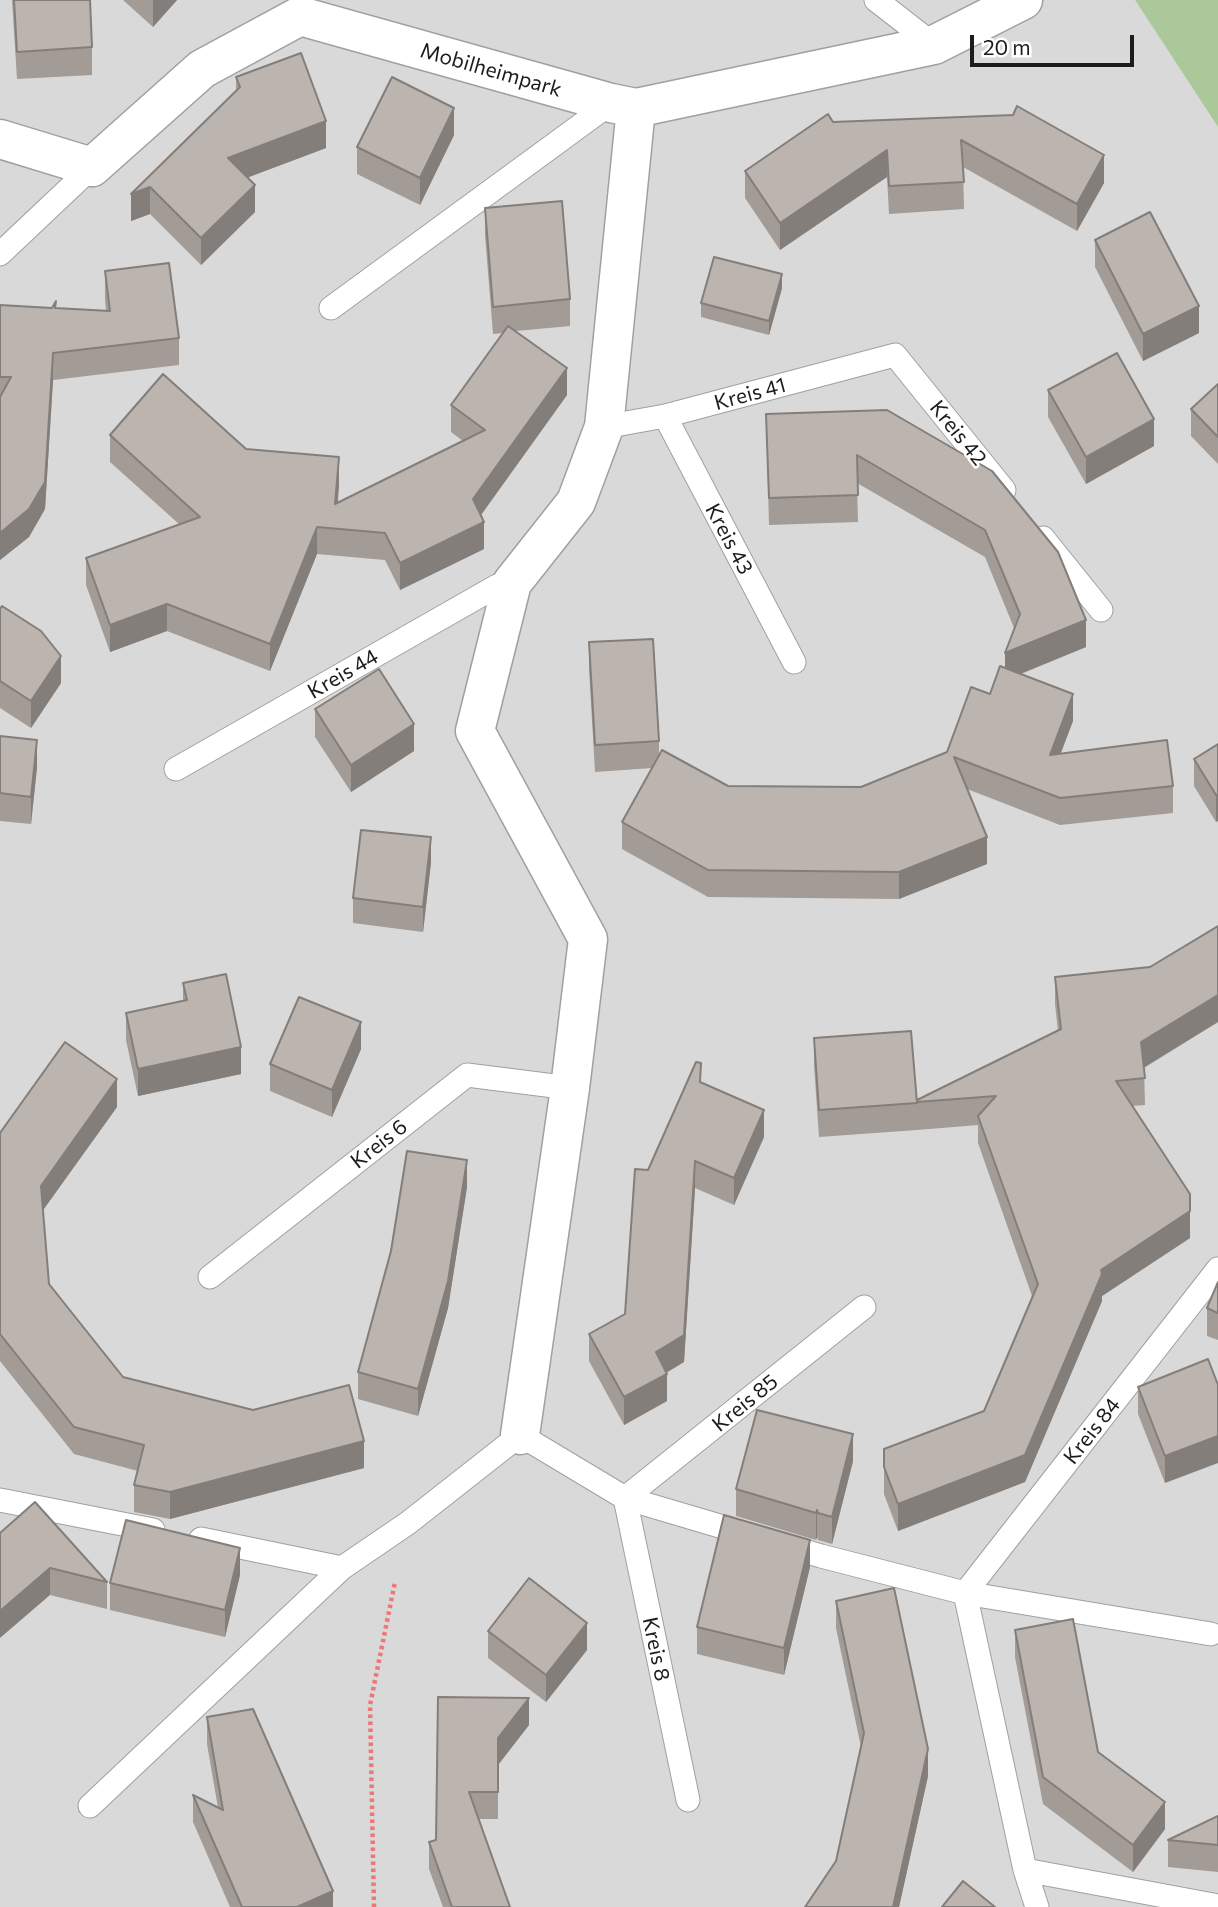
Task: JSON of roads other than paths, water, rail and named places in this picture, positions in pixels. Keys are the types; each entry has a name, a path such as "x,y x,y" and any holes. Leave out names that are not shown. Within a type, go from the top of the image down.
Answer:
{"street":[{"name":"Mobilheimpark","path":"92,167 202,69 296,8 623,106 934,45 1023,0"},
{"path":"520,1434 570,1088 588,939 475,731 512,583 576,502 604,427 623,106"},
{"path":"0,139 92,167"}],"lane":[{"path":"876,0 934,45"},
{"path":"331,308 623,106"},
{"path":"0,254 92,167"},
{"name":"Kreis 41","path":"604,427 665,416 895,355"},
{"name":"Kreis 42","path":"895,355 1015,503"},
{"name":"Kreis 43","path":"665,416 794,662"},
{"path":"1032,525 1101,610"},
{"name":"Kreis 44","path":"176,769 497,586 512,583"},
{"name":"Kreis 6","path":"210,1277 467,1075 570,1088"},
{"name":"Kreis 84","path":"965,1593 1218,1269"},
{"name":"Kreis 85","path":"625,1498 864,1307"},
{"path":"90,1806 342,1568 408,1523 520,1434 625,1498 821,1556 965,1593 1212,1634"},
{"name":"Kreis 8","path":"625,1498 688,1800"},
{"path":"0,1500 342,1568"},
{"path":"965,1593 1025,1870 1037,1907"},
{"path":"1025,1870 1218,1906"}]}
